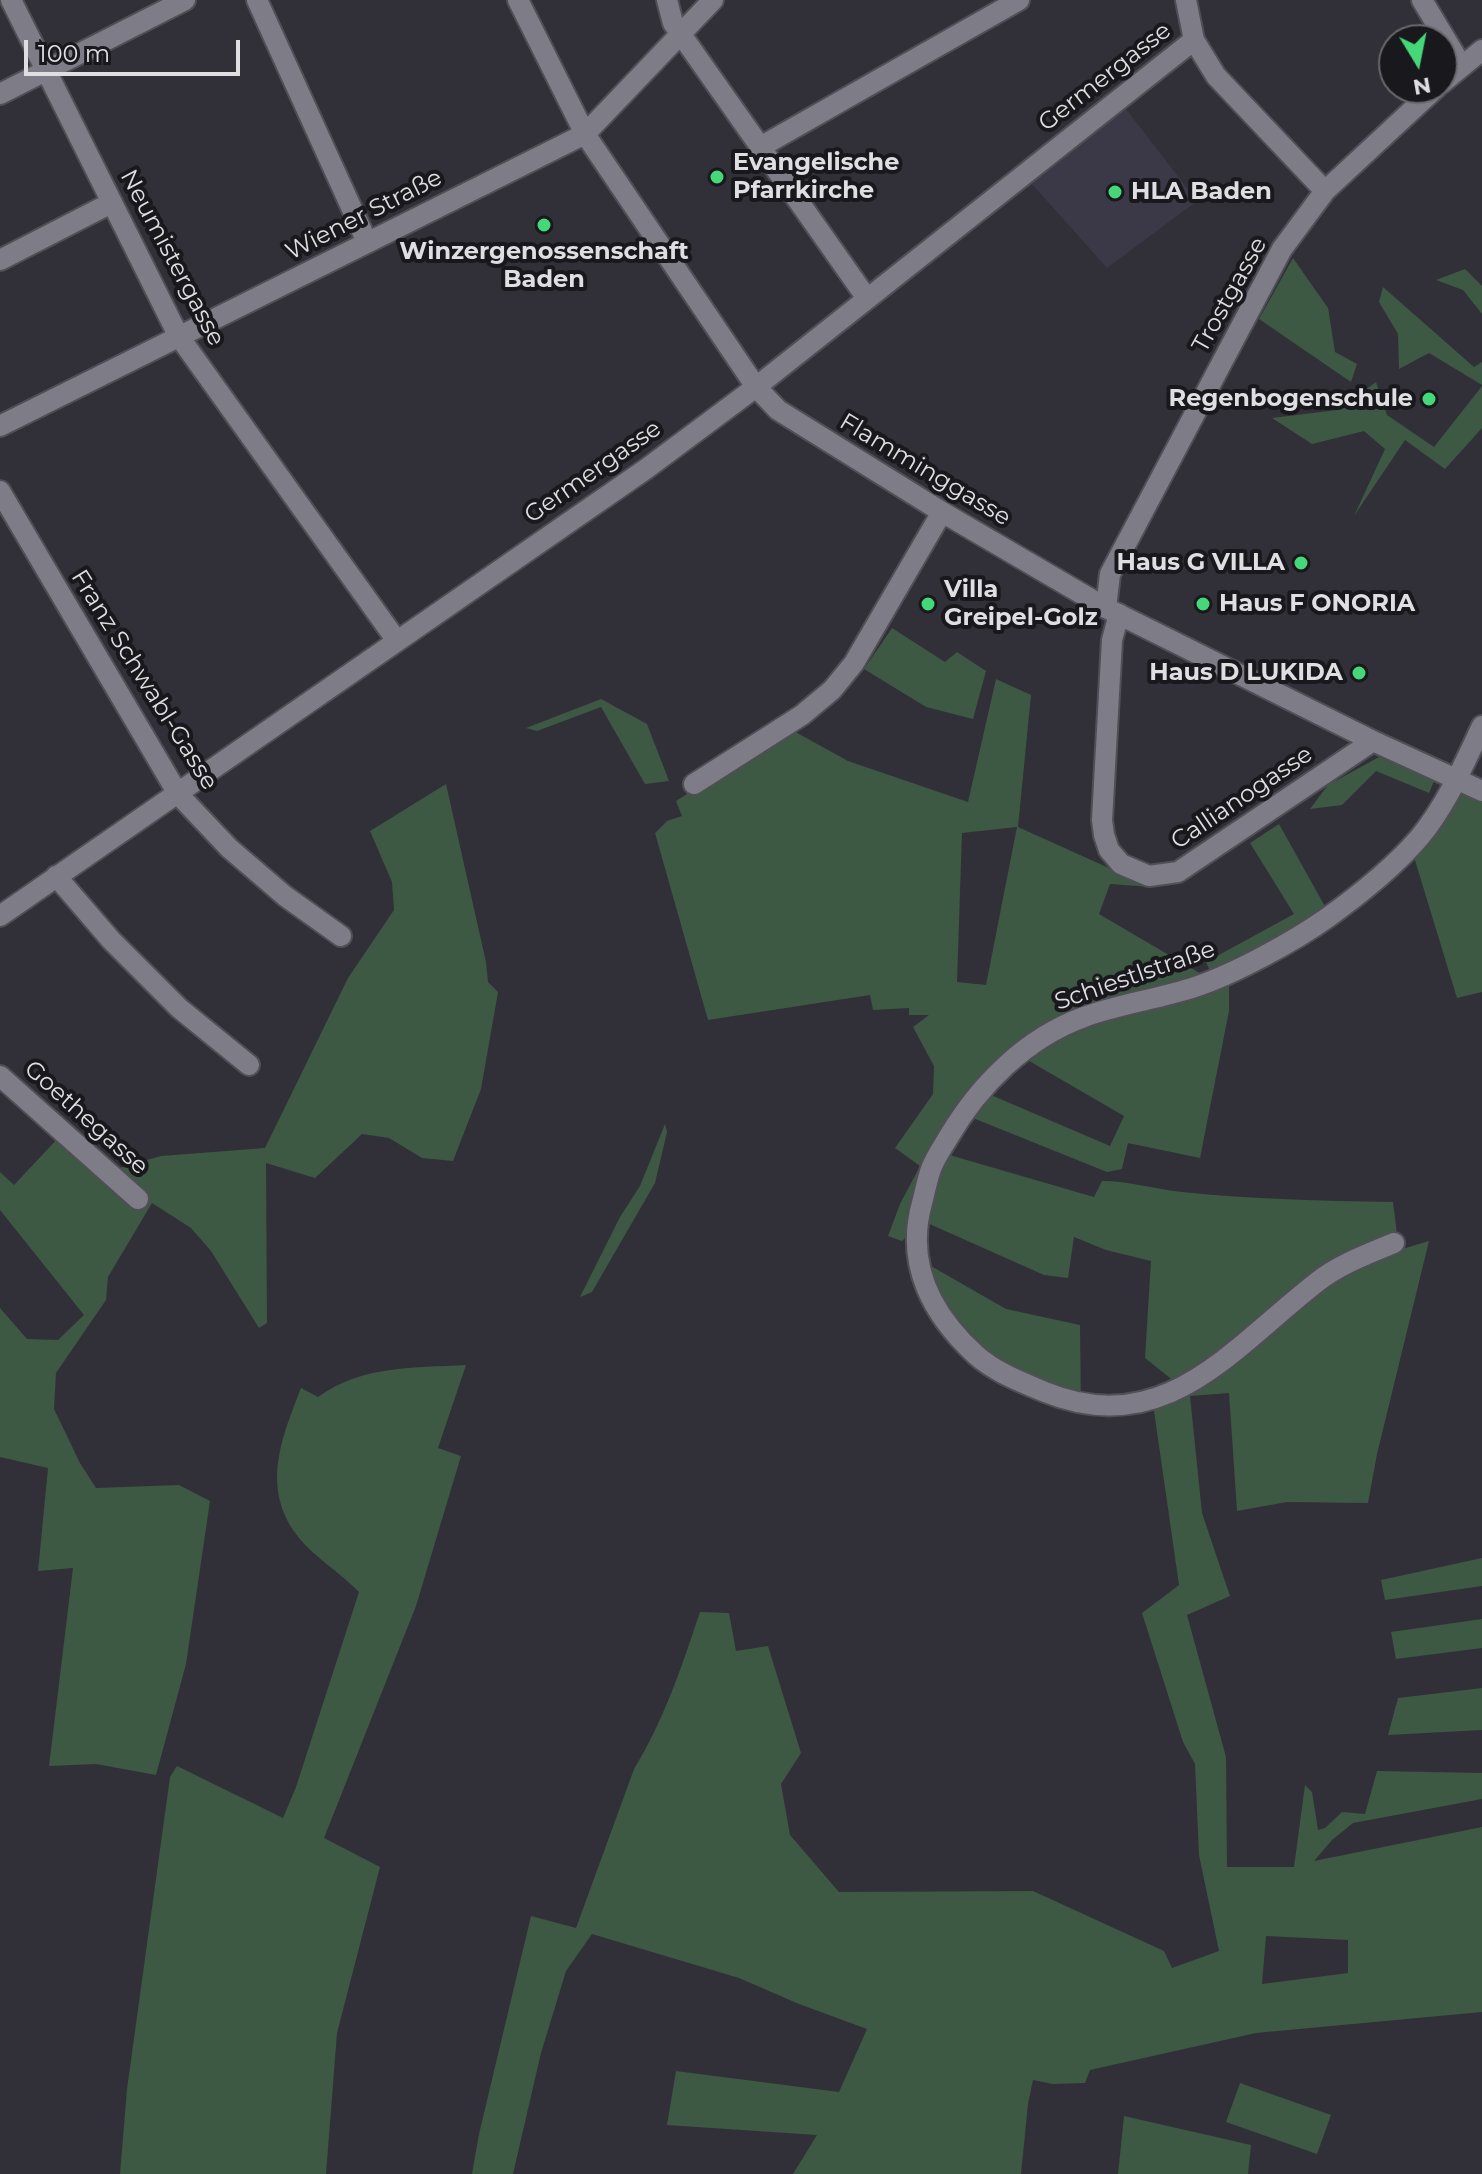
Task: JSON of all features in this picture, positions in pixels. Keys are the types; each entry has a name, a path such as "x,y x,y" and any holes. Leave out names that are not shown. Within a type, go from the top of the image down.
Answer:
{"street":[{"name":"Neumistergasse","path":"11,0 178,335 397,641"},
{"path":"0,94 185,0"},
{"path":"257,0 367,242"},
{"name":"Flamminggasse","path":"518,0 585,134 756,387 778,410 942,512 1113,611 1373,741 1482,791"},
{"path":"667,0 673,23 866,297"},
{"name":"Wiener Straße","path":"0,426 585,134 713,0"},
{"path":"762,146 1019,0"},
{"path":"1186,0 1194,40 1216,76 1325,191"},
{"path":"1422,0 1461,65"},
{"name":"Germergasse","path":"0,916 646,469 756,387 1194,40"},
{"path":"1458,68 1482,50"},
{"name":"Trostgasse","path":"1104,835 1102,820 1113,611 1110,574 1282,249 1325,191 1419,104"},
{"path":"0,260 111,203"},
{"name":"Franz Schwabl-Gasse","path":"0,491 178,794 229,848 285,896 341,936"},
{"path":"694,784 802,715 832,690 854,663 942,512"},
{"name":"Schiestlstraße","path":"1394,1243 1321,1279 1204,1376 1168,1395 1129,1405 1058,1397 1002,1373 980,1359 939,1316 918,1269 917,1246 919,1211 932,1166 977,1095 1014,1058 1044,1036 1084,1017 1219,977 1326,919 1420,837 1456,781 1482,726"},
{"name":"Callianogasse","path":"1104,835 1109,850 1121,864 1149,876 1178,872 1373,741"},
{"path":"56,876 111,940 179,1008 249,1065"},
{"name":"Goethegasse","path":"0,1076 138,1199"}],"shaded area":[{"name":"HLA Baden","path":"1126,109 1197,201 1107,268 1032,184"}],"green space":[{"path":"1293,258 1328,308 1335,352 1357,364 1351,382 1259,319"},
{"path":"1465,269 1482,286 1482,314 1463,290 1436,280"},
{"path":"1383,287 1474,367 1482,362 1482,385 1429,353 1399,369 1398,334 1379,302"},
{"path":"1376,382 1387,415 1434,447 1482,386 1482,428 1445,469 1405,440 1354,516 1385,449 1364,431 1312,444 1272,418 1337,410"},
{"path":"892,628 945,662 957,652 986,671 973,719 926,707 864,669"},
{"path":"996,679 1031,695 1018,827 1151,887 1110,884 1099,914 1203,975 1229,979 1229,1011 1200,1158 1128,1143 1122,1169 1107,1172 958,1112 939,1135 907,1214 909,1234 902,1241 888,1236 920,1166 895,1148 933,1094 934,1066 913,1027 929,1015 909,1015 909,1008 873,1010 870,995 708,1020 655,833 667,821 682,816 676,801 790,729 848,761 968,802","holes":["1017,827 986,985 957,982 962,833","1012,1051 1124,1116 1110,1146 977,1089"]},
{"path":"601,699 647,724 669,781 645,784 601,707 537,731 526,728"},
{"path":"1379,757 1434,781 1429,793 1376,771 1342,805 1310,809 1328,785"},
{"path":"446,784 488,982 498,992 481,1089 453,1161 422,1158 389,1138 362,1134 315,1178 266,1163 267,1323 259,1328 211,1251 191,1228 152,1203 108,1277 106,1300 56,1373 54,1409 96,1488 179,1485 210,1501 186,1664 156,1775 96,1764 49,1766 73,1568 38,1571 48,1468 0,1457 0,1308 27,1339 58,1340 84,1315 0,1210 0,1172 14,1185 60,1136 102,1173 161,1156 265,1148 348,978 394,910 392,882 370,831"},
{"path":"1452,789 1482,801 1482,992 1457,998 1414,857"},
{"path":"1279,824 1327,910 1272,945 1210,971 1206,962 1294,914 1250,843"},
{"path":"665,1124 667,1132 655,1183 592,1292 580,1297 620,1217 640,1186"},
{"path":"946,1154 1094,1197 1102,1181 1235,1196 1393,1202 1399,1250 1429,1241 1368,1503 1287,1502 1237,1511 1229,1393 1190,1396 1202,1513 1230,1596 1187,1615 1226,1757 1227,1867 1294,1867 1305,1785 1312,1792 1318,1830 1325,1828 1342,1812 1365,1814 1377,1771 1482,1773 1482,1799 1353,1823 1332,1840 1314,1861 1482,1827 1482,2012 1256,2033 1090,2070 1085,2083 1053,2084 1033,2080 1021,2174 793,2174 817,2135 667,2125 676,2071 839,2092 867,2029 739,1978 592,1934 566,1971 541,2053 513,2174 472,2174 531,1916 576,1928 634,1769 663,1712 700,1612 729,1613 736,1651 768,1646 801,1753 781,1784 790,1835 839,1892 1033,1891 1164,1951 1172,1968 1219,1951 1199,1855 1195,1764 1183,1742 1142,1613 1179,1585 1153,1404 1175,1382 1145,1358 1151,1261 1106,1250 1074,1237 1068,1278 1044,1275 925,1222","holes":["1266,1936 1348,1940 1348,1973 1262,1984"]},
{"path":"910,1254 1006,1309 1080,1325 1081,1409 997,1379"},
{"path":"466,1365 438,1448 461,1456 416,1606 324,1838 380,1867 337,2033 326,2174 120,2174 127,2089 170,1777 177,1766 283,1818 296,1787 359,1592 302,1542 285,1516 279,1498 278,1461 301,1388 318,1397 352,1379 370,1374 408,1368"},
{"path":"1482,1558 1482,1586 1385,1600 1381,1580"},
{"path":"1482,1619 1482,1648 1396,1659 1391,1632"},
{"path":"1482,1688 1482,1730 1388,1735 1398,1698"},
{"path":"1240,2083 1331,2115 1317,2154 1226,2122"},
{"path":"1124,2116 1251,2145 1248,2174 1118,2174"}],"place":[{"name":"Evangelische Pfarrkirche","path":"717,177"},
{"name":"HLA Baden","path":"1115,192"},
{"name":"Winzergenossenschaft Baden","path":"544,225"},
{"name":"Regenbogenschule","path":"1429,399"},
{"name":"Haus G VILLA","path":"1301,563"},
{"name":"Villa Greipel-Golz","path":"928,604"},
{"name":"Haus F ONORIA","path":"1203,604"},
{"name":"Haus D LUKIDA","path":"1359,673"}]}
